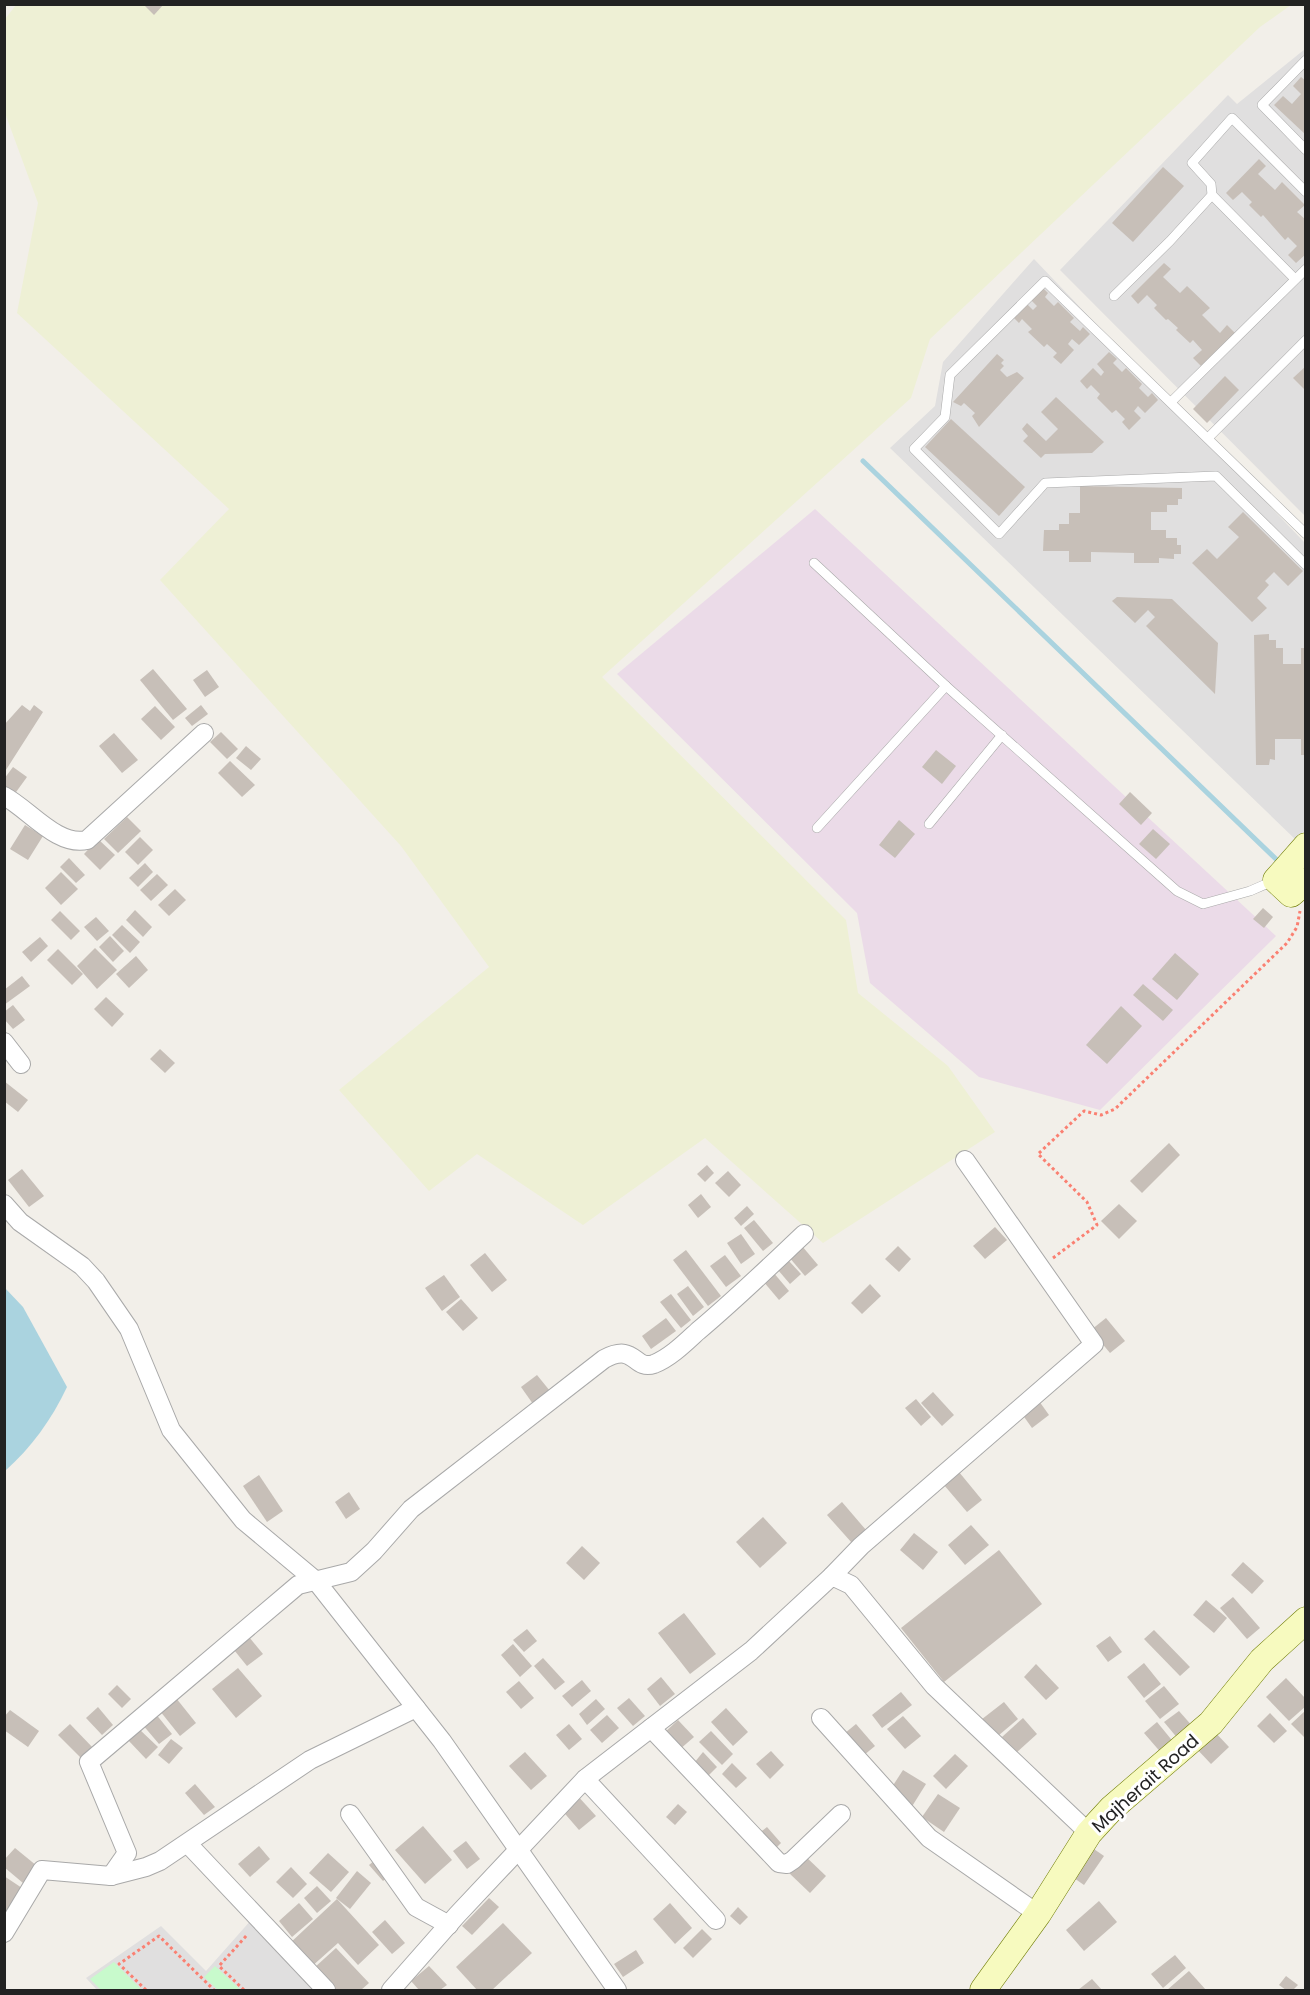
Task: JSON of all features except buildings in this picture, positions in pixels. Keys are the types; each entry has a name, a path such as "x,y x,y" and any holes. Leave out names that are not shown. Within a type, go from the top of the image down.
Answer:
{"street":[{"path":"4,796 69,840 87,840 204,733"},
{"path":"1292,884 1305,846"},
{"path":"4,1042 21,1064"},
{"path":"391,1990 518,1849 585,1779 751,1651 861,1546 1094,1344 965,1161"},
{"path":"4,1204 20,1222 82,1266 96,1281 129,1329 171,1430 243,1520 316,1581 442,1741 617,1990"},
{"path":"111,1876 127,1853 89,1762 298,1585 351,1572 375,1551 411,1509 604,1359 618,1352 624,1352 642,1364 656,1363 678,1348 737,1298 804,1234"},
{"path":"832,1576 851,1585 934,1686 1089,1833"},
{"name":"Majherait Road","path":"983,1990 1038,1914 1089,1833 1112,1808 1211,1723 1262,1660 1305,1620"},
{"path":"4,1933 42,1870 111,1876 146,1867 188,1844 310,1760 416,1708"},
{"path":"821,1718 929,1838 1038,1914"},
{"path":"651,1728 779,1863 788,1864 794,1860 841,1814"},
{"path":"585,1779 716,1920"},
{"path":"350,1814 416,1907 449,1925"},
{"path":"188,1844 326,1990"}],"lane":[{"path":"1305,60 1262,105 1305,150"},
{"path":"1295,279 1212,195 1211,184 1192,163 1233,118 1305,192"},
{"path":"1114,296 1170,241 1212,195"},
{"path":"1171,402 1305,269"},
{"path":"1305,534 1045,281 950,375 945,417 914,449 999,534 1045,483 1216,476 1305,565"},
{"path":"1208,438 1305,340"},
{"path":"814,563 946,686 1178,891 1196,903 1203,904 1250,891 1292,884"},
{"path":"817,828 946,686"},
{"path":"929,824 1002,735"}],"path":[{"path":"1040,1267 1097,1225 1087,1202 1038,1154 1084,1111 1101,1114 1115,1109 1287,943 1298,927 1300,913 1292,884"},
{"path":"244,1990 219,1966 252,1929"},
{"path":"146,1990 119,1964 159,1936 214,1990"}],"shaded area":[{"path":"1305,49 1305,516 1060,270 1228,95 1237,104"},
{"path":"1034,259 1305,543 1305,830 1296,840 890,448 935,406 943,362"},
{"path":"815,509 1276,936 1100,1110 979,1077 870,983 857,913 617,674"},
{"path":"252,1919 319,1990 97,1990 86,1978 161,1926 206,1971"}],"green space":[{"path":"16,5 1291,5 1260,27 930,339 911,398 602,677 846,920 858,993 948,1066 995,1132 823,1243 705,1138 583,1225 477,1154 429,1191 339,1090 489,967 401,846 160,580 229,509 17,313 38,203 5,113 5,19"},
{"path":"114,1962 142,1990 101,1990 90,1979"},
{"path":"215,1966 241,1990 218,1990 204,1977"}],"water":[{"path":"5,1288 23,1307 67,1387 40,1432 24,1453 5,1471"}],"waterway":[{"path":"863,461 1278,861"}]}
